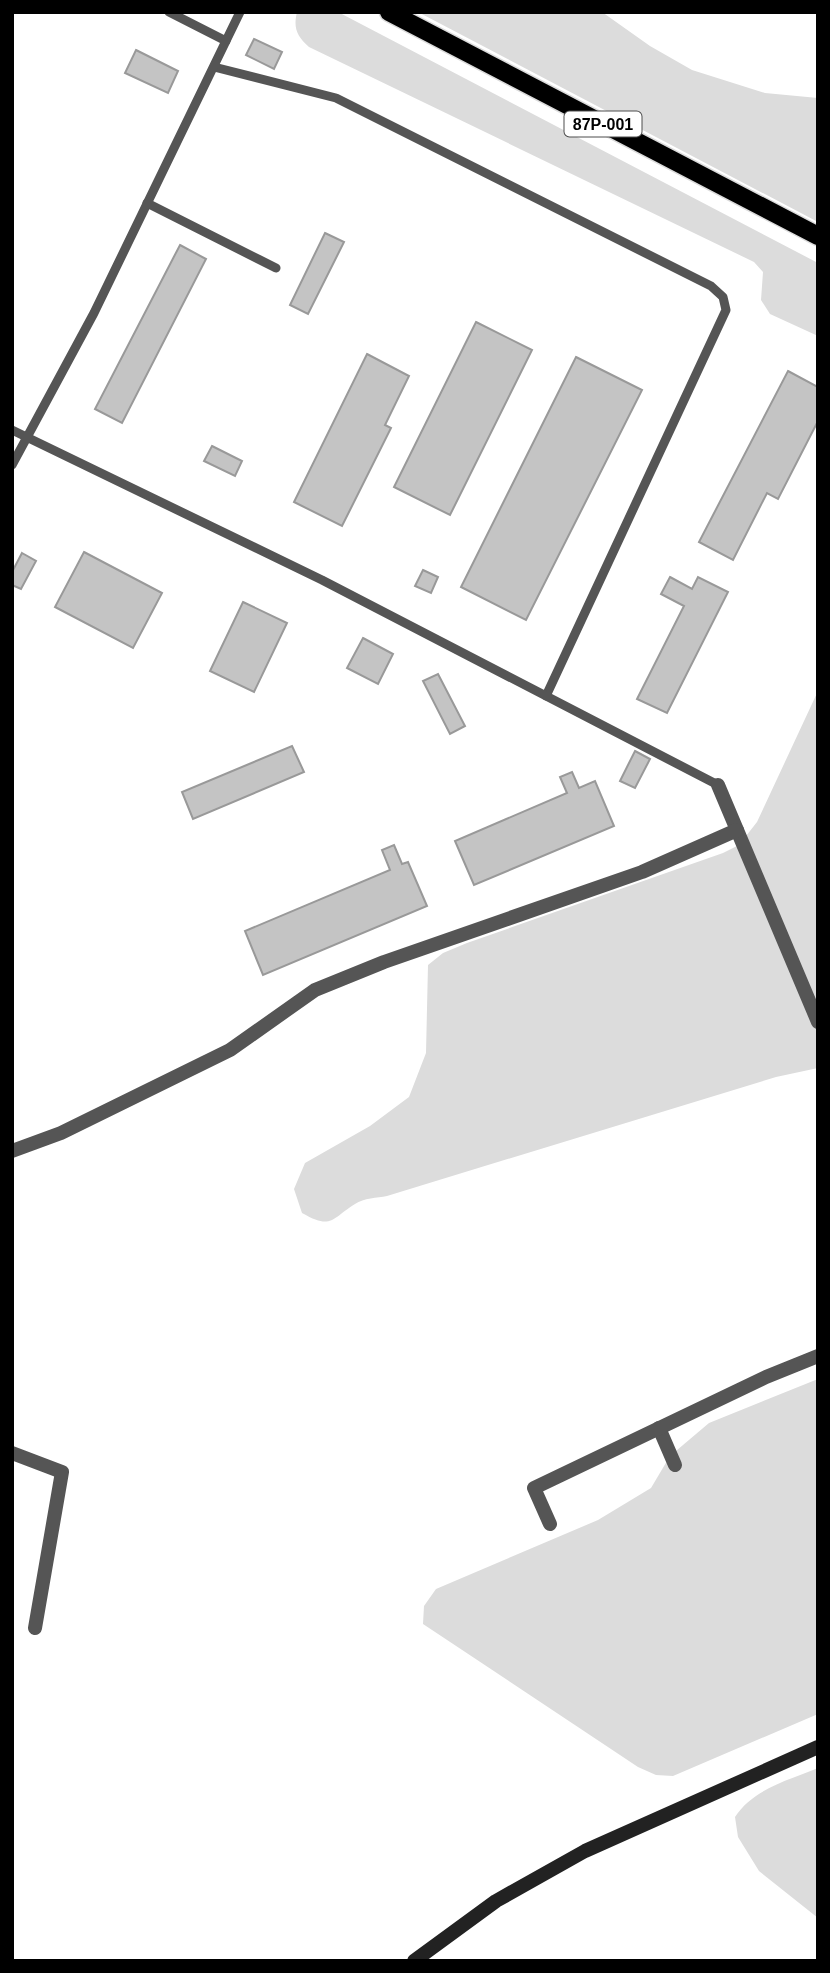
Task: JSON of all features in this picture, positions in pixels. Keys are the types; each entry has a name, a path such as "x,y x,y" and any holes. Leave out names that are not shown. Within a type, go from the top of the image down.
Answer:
{"main road":[{"name":"87Р-001","path":"389,12 818,236"},
{"path":"414,1961 496,1901 585,1852 818,1747"}],"street":[{"path":"718,785 818,1023"},
{"path":"12,1151 61,1133 230,1050 315,990 384,962 642,872 737,830"},
{"path":"550,1524 534,1488 766,1377 818,1356"},
{"path":"659,1429 675,1465"},
{"path":"12,1453 62,1472 36,1628"}],"lane":[{"path":"169,12 226,41"},
{"path":"12,465 94,313 240,12"},
{"path":"214,66 335,98 711,286 723,297 726,310 547,696"},
{"path":"148,203 276,268"},
{"path":"12,430 322,580 718,785"}],"shaded area":[{"path":"297,12 338,12 818,263 818,336 770,314 761,300 763,272 754,262 309,47 297,31"},
{"path":"418,12 602,12 650,46 692,70 765,93 818,98 818,222"},
{"path":"818,691 818,1068 776,1077 387,1196 362,1200 326,1222 302,1213 294,1189 305,1163 370,1126 409,1097 426,1053 428,965 443,953 467,943 723,853 739,845 757,822"},
{"path":"818,1379 818,1714 673,1776 656,1775 638,1767 423,1624 424,1606 436,1589 598,1520 651,1488 670,1456 709,1423"},
{"path":"818,1768 818,1918 759,1871 738,1837 735,1817 751,1799 762,1792"}],"building":[{"path":"254,39 282,52 274,69 246,55"},
{"path":"136,50 178,71 168,93 125,73"},
{"path":"325,233 344,242 308,314 290,305"},
{"path":"180,245 206,259 122,423 95,409"},
{"path":"476,322 532,350 450,515 394,487"},
{"path":"367,354 409,376 385,425 391,428 342,526 294,502"},
{"path":"576,357 642,390 526,620 461,587"},
{"path":"788,371 818,387 818,421 778,499 767,493 733,560 699,542"},
{"path":"212,446 242,461 235,476 204,461"},
{"path":"84,552 162,593 133,648 55,607"},
{"path":"22,553 36,561 21,589 12,585 12,572"},
{"path":"423,570 438,577 431,593 415,586"},
{"path":"670,577 692,589 698,577 728,592 667,713 637,699 684,606 661,594"},
{"path":"243,602 287,623 254,692 210,671"},
{"path":"363,638 393,654 378,684 347,668"},
{"path":"438,674 465,726 450,734 423,681"},
{"path":"292,746 304,772 193,819 182,792"},
{"path":"635,751 650,759 635,788 620,781"},
{"path":"572,772 579,788 595,781 614,826 474,885 455,841 567,793 560,777"},
{"path":"394,845 402,864 408,862 427,906 263,975 245,931 390,870 382,850"}]}
